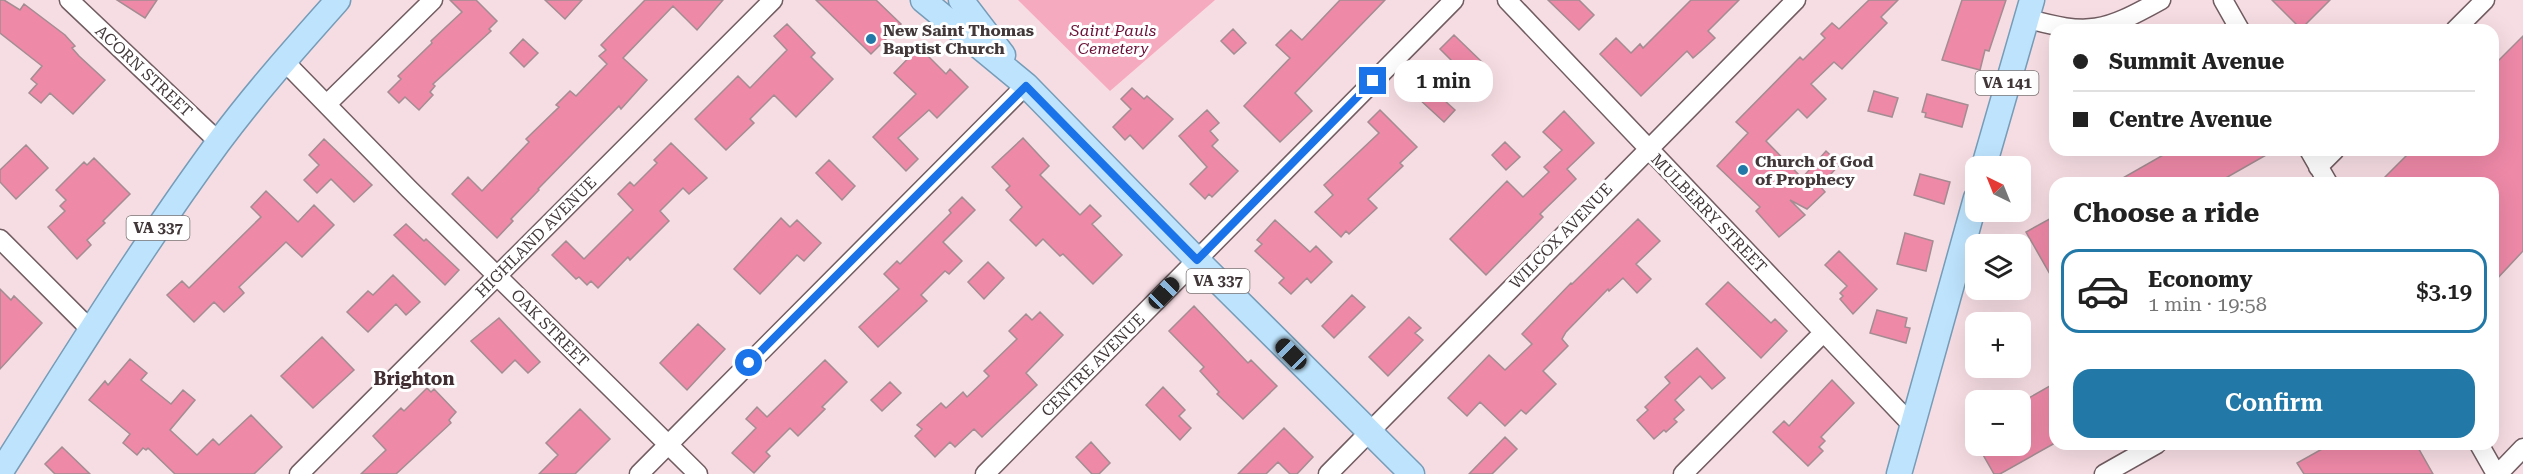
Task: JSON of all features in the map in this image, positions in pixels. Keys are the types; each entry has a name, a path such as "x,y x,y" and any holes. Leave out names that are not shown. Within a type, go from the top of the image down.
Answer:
{"main road":[{"name":"VA 337","path":"0,473 156,230 219,142 284,61 338,0"},
{"name":"VA 337","path":"923,0 1026,86 1412,474"},
{"name":"VA 337","path":"961,0 1026,86"},
{"name":"VA 141","path":"1987,156 2029,9"},
{"path":"1899,474 1969,222"}],"street":[{"name":"ACORN STREET","path":"69,0 219,142"},
{"path":"327,104 433,0"},
{"name":"HIGHLAND AVENUE","path":"300,474 773,0"},
{"name":"CENTRE AVENUE","path":"985,474 1454,0"},
{"name":"MULBERRY STREET","path":"1507,0 1912,424"},
{"name":"WILCOX AVENUE","path":"1328,474 1796,0"},
{"path":"2114,24 2161,0"},
{"path":"2223,0 2237,24"},
{"path":"2461,24 2485,0"},
{"path":"2029,9 2060,24"},
{"name":"OAK STREET","path":"284,61 698,474"},
{"path":"639,474 1026,86"},
{"path":"2312,156 2324,177"},
{"path":"2318,166 2329,156"},
{"path":"0,238 91,330"},
{"path":"1683,474 1823,333"},
{"path":"2483,450 2497,474 2523,448"},
{"path":"2104,474 2146,450"}],"green space":[{"name":"Saint Pauls Cemetery","path":"1018,0 1215,0 1110,91"}],"building":[{"path":"0,0 20,10 24,4 65,35 75,46 72,48 79,56 105,80 73,114 50,93 41,103 29,93 37,84 31,79 42,66 0,33"},
{"path":"117,0 157,0 145,18"},
{"path":"450,0 476,0 497,21 489,29 491,31 433,84 435,86 430,92 433,95 419,110 405,97 399,103 388,92 401,79 398,76 462,12"},
{"path":"545,0 582,0 565,19"},
{"path":"645,0 723,0 697,30 673,6 623,58 647,80 621,109 619,106 538,189 497,238 452,194 468,177 482,191 529,142 526,139 559,107 556,105 570,91 576,96 607,64 599,56 606,50 601,45"},
{"name":"New Saint Thomas Baptist Church","path":"816,0 876,0 901,24 871,54"},
{"path":"1340,0 1385,0 1295,93 1312,111 1280,142 1244,106 1290,58 1276,45 1291,30 1302,40"},
{"path":"1548,0 1579,0 1594,15 1579,30"},
{"path":"1691,0 1739,0 1708,31 1715,38 1693,58 1687,51 1641,96 1600,54 1616,38 1631,53 1640,44 1643,48"},
{"path":"1869,0 1898,0 1881,17 1887,23 1842,69 1834,62 1811,84 1826,99 1807,118 1798,109 1766,141 1802,178 1826,151 1840,164 1820,186 1825,192 1807,209 1790,200 1805,215 1779,237 1756,211 1760,207 1717,166 1748,133 1736,122 1800,57 1803,60 1825,38 1821,34 1832,23 1839,29"},
{"path":"1962,0 2006,0 1989,51 1985,50 1980,70 1942,60"},
{"path":"2272,0 2330,0 2306,24 2296,24"},
{"path":"787,24 815,53 811,57 833,79 796,117 774,95 750,119 754,123 726,150 695,119 738,76 750,88 787,50 774,36"},
{"path":"1233,29 1246,43 1234,54 1221,41"},
{"path":"1454,35 1485,65 1471,79 1467,75 1444,100 1455,110 1444,122 1405,86 1418,74 1429,84 1451,60 1440,49"},
{"path":"2523,36 2523,251 2499,277 2499,177 2385,177 2406,156 2499,156 2499,60"},
{"path":"523,39 538,53 524,67 510,53"},
{"path":"919,47 946,74 950,69 968,87 937,118 929,110 898,138 918,159 906,171 873,137 916,94 894,73"},
{"path":"1132,88 1144,99 1147,96 1173,119 1143,149 1130,135 1125,140 1113,127 1131,109 1121,99"},
{"path":"1874,91 1898,98 1892,117 1868,111"},
{"path":"1927,94 1968,105 1962,127 1925,117 1926,113 1922,112"},
{"path":"1207,110 1219,123 1210,131 1218,140 1212,146 1238,171 1212,197 1209,194 1205,199 1190,184 1207,167 1179,136"},
{"path":"1380,110 1417,147 1400,163 1403,166 1368,199 1377,208 1349,234 1346,231 1341,237 1315,212 1333,195 1324,185 1379,133 1368,122"},
{"path":"1564,111 1594,143 1567,169 1576,179 1540,214 1543,217 1486,275 1450,239 1507,181 1523,197 1549,172 1544,167 1562,150 1543,132"},
{"path":"1023,138 1049,166 1040,175 1080,215 1090,205 1101,216 1092,224 1122,255 1093,284 1063,254 1060,256 1043,239 1036,246 1010,220 1022,207 1006,190 1010,186 992,167"},
{"path":"324,139 372,185 354,202 331,179 317,193 304,180 319,165 309,155"},
{"path":"1505,142 1520,157 1506,170 1492,155"},
{"path":"671,143 707,178 689,194 683,188 660,211 669,221 630,260 628,257 598,288 591,281 587,285 579,277 576,279 552,255 566,241 584,259 633,210 618,194 630,182 634,186 657,163 654,160"},
{"path":"26,145 48,168 16,199 0,182 0,170"},
{"path":"2161,156 2264,156 2228,177 2125,177"},
{"path":"94,158 130,194 87,240 91,245 77,259 48,227 65,211 60,206 66,200 56,190 84,162 87,165"},
{"path":"829,160 855,186 842,200 816,173"},
{"path":"1920,174 1950,182 1944,204 1914,195"},
{"path":"266,191 298,222 314,205 334,225 302,257 286,242 239,287 244,293 224,312 214,302 194,322 167,295 182,281 189,288 261,217 251,207"},
{"path":"962,197 975,210 943,242 962,261 949,274 945,271 921,295 927,301 878,347 859,327 899,289 884,274 897,261 900,264 951,213 949,210"},
{"path":"781,218 790,227 797,220 821,243 804,261 797,255 760,294 734,269"},
{"path":"1638,219 1660,241 1636,264 1651,279 1637,293 1623,278 1609,291 1608,289 1566,332 1562,339 1568,346 1543,371 1556,384 1526,414 1521,410 1505,426 1480,402 1467,416 1448,398 1489,355 1505,370 1532,344 1522,334"},
{"path":"2049,219 2049,272 2031,241 2031,234 2026,232"},
{"path":"1275,220 1310,252 1316,246 1332,262 1311,283 1307,278 1291,294 1279,283 1284,278 1255,251 1262,244 1257,240"},
{"path":"406,224 459,270 445,285 394,235"},
{"path":"1905,233 1933,241 1926,271 1897,264"},
{"path":"1839,251 1877,289 1853,314 1840,299 1843,296 1840,293 1847,286 1825,265"},
{"path":"988,262 1004,278 984,299 968,282"},
{"path":"393,275 420,302 406,315 396,304 368,332 347,312 368,291 373,295"},
{"path":"1728,282 1771,323 1775,319 1787,331 1761,358 1706,304"},
{"path":"0,289 11,300 14,296 42,323 0,369"},
{"path":"1352,295 1365,307 1334,338 1322,326"},
{"path":"1194,306 1248,363 1251,360 1277,386 1243,419 1217,394 1219,392 1200,371 1204,367 1169,331"},
{"path":"1877,310 1907,318 1905,327 1910,328 1906,343 1870,333"},
{"path":"1040,312 1063,335 1026,373 1037,385 982,437 974,429 955,447 950,442 935,457 915,436 922,429 917,425 941,403 946,408 963,392 967,397 989,376 984,371 1017,339 1009,331 1026,314 1032,320"},
{"path":"1409,317 1421,328 1415,333 1423,340 1388,376 1369,357"},
{"path":"499,318 540,362 528,373 515,360 502,373 471,341"},
{"path":"698,324 725,349 687,390 660,363"},
{"path":"322,337 354,370 313,408 281,376"},
{"path":"1697,348 1725,378 1712,389 1700,376 1675,400 1684,410 1674,419 1677,422 1654,439 1637,420 1648,410 1645,407 1670,383 1665,377"},
{"path":"130,359 147,373 141,380 171,404 183,390 195,400 170,430 197,455 213,439 219,445 251,415 282,447 254,474 175,474 148,448 146,450 143,448 137,455 123,443 130,434 89,400 105,381 108,385"},
{"path":"825,360 847,382 822,407 825,409 798,436 790,428 766,452 770,456 754,473 732,453 756,428 746,419 757,407 767,417"},
{"path":"1832,380 1854,403 1821,437 1825,441 1819,447 1823,451 1808,466 1773,432 1784,421 1789,426"},
{"path":"890,382 901,393 882,411 871,400"},
{"path":"2049,386 2049,446 2000,474 1994,474 1984,456 2031,456 2031,397"},
{"path":"1163,387 1185,410 1179,416 1191,428 1180,440 1146,405"},
{"path":"427,388 431,392 434,389 456,412 449,420 451,423 396,474 361,474 386,450 373,436 401,408 404,411"},
{"path":"580,409 610,439 575,474 539,474 558,455 546,443"},
{"path":"1284,428 1313,457 1297,474 1290,474 1278,462 1266,474 1238,474"},
{"path":"1505,437 1517,449 1492,474 1469,474"},
{"path":"1091,442 1110,463 1099,474 1092,474 1076,457"},
{"path":"62,447 90,474 55,474 45,464"},
{"path":"2320,450 2419,450 2433,474 2304,474 2297,463"}],"place":[{"name":"New Saint Thomas Baptist Church","path":"871,39"},
{"name":"Church of God of Prophecy","path":"1743,170"}],"district":[{"name":"Brighton","path":"414,378"}],"route":[{"path":"749,363 1026,86 1197,260 1373,81"}]}
